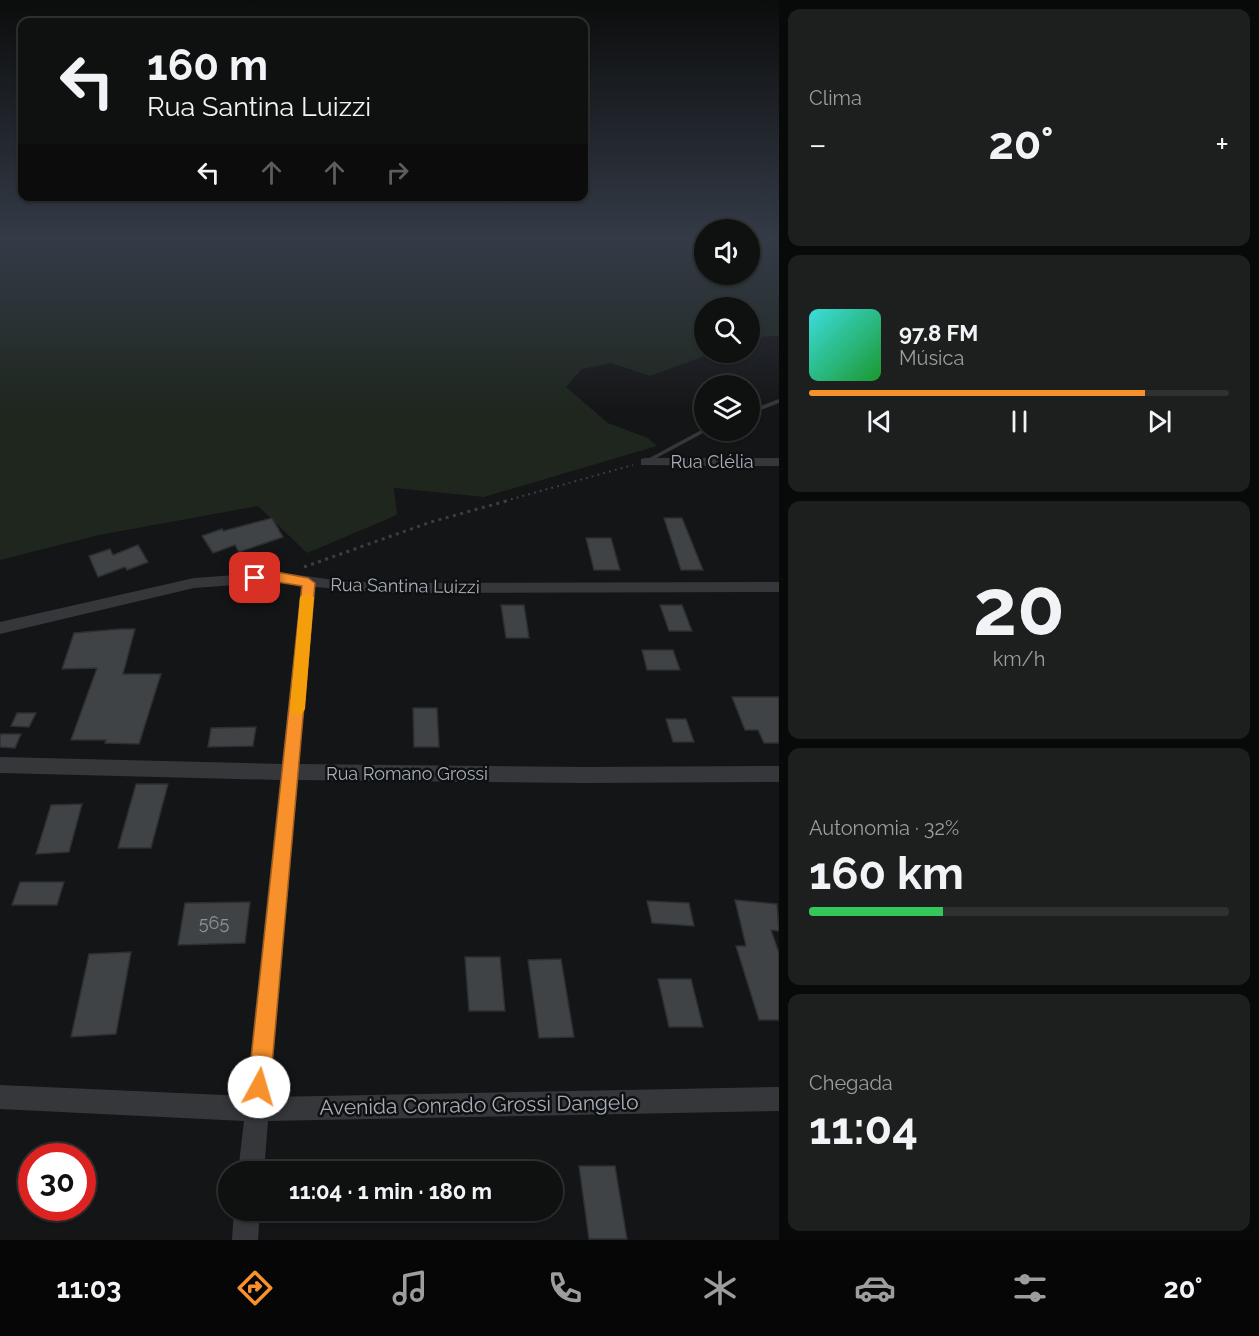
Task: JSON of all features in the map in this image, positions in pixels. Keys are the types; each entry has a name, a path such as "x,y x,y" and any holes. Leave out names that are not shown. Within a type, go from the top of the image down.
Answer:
{"street":[{"name":"Rua Clélia","path":"645,462 779,462"},
{"name":"Rua Santina Luizzi","path":"0,628 194,583 277,577 308,583 387,588 779,587"},
{"path":"252,1161 308,583"},
{"name":"Rua Romano Grossi","path":"0,765 291,773 653,776 779,774"},
{"name":"Avenida Conrado Grossi Dangelo","path":"0,1097 257,1109 779,1099"},
{"path":"245,1240 247,1221"}],"lane":[{"path":"760,408 779,401"},
{"path":"645,462 694,436"}],"path":[{"path":"277,577 431,522 645,462"}],"shaded area":[{"path":"0,296 779,296 779,336 760,337 760,297 694,297 694,360 650,376 611,363 582,369 566,387 608,423 648,438 657,446 484,497 394,488 397,515 307,553 258,506 99,535 0,560"}],"building":[{"path":"272,518 283,537 239,552 235,545 213,553 202,536 222,529 223,531"},
{"path":"664,518 682,518 703,570 681,570"},
{"path":"586,538 611,538 620,570 594,570"},
{"path":"138,545 148,562 127,570 125,567 98,577 89,556 110,549 113,555"},
{"path":"501,605 524,605 529,638 506,638"},
{"path":"660,605 682,605 692,631 669,631"},
{"path":"135,629 123,674 161,674 139,744 105,743 106,740 71,740 97,668 62,669 74,633"},
{"path":"642,650 673,650 680,670 647,670"},
{"path":"732,697 779,697 779,743 764,743 758,730 745,730"},
{"path":"413,708 437,708 439,747 414,747"},
{"path":"17,713 36,713 29,727 11,726"},
{"path":"666,719 686,719 694,742 673,742"},
{"path":"256,727 253,746 208,747 211,728"},
{"path":"0,734 21,734 15,748 0,747"},
{"path":"136,784 168,784 151,848 118,848"},
{"path":"82,804 69,852 36,854 51,805"},
{"path":"20,882 64,882 57,905 12,905"},
{"path":"735,900 777,904 779,931 771,930 779,953 779,1020 759,1020 736,946 746,946"},
{"path":"647,901 689,903 694,926 652,923"},
{"path":"250,902 245,943 178,945 185,903"},
{"path":"131,952 116,1034 71,1037 89,954"},
{"path":"465,957 500,957 505,1011 469,1011"},
{"path":"561,959 574,1037 539,1038 528,960"},
{"path":"658,979 691,979 703,1027 669,1027"},
{"path":"579,1166 615,1166 627,1239 589,1239"}],"slow traffic":[{"path":"297,709 307,597"}],"route":[{"path":"255,578 277,577 308,583 259,1087"}]}
